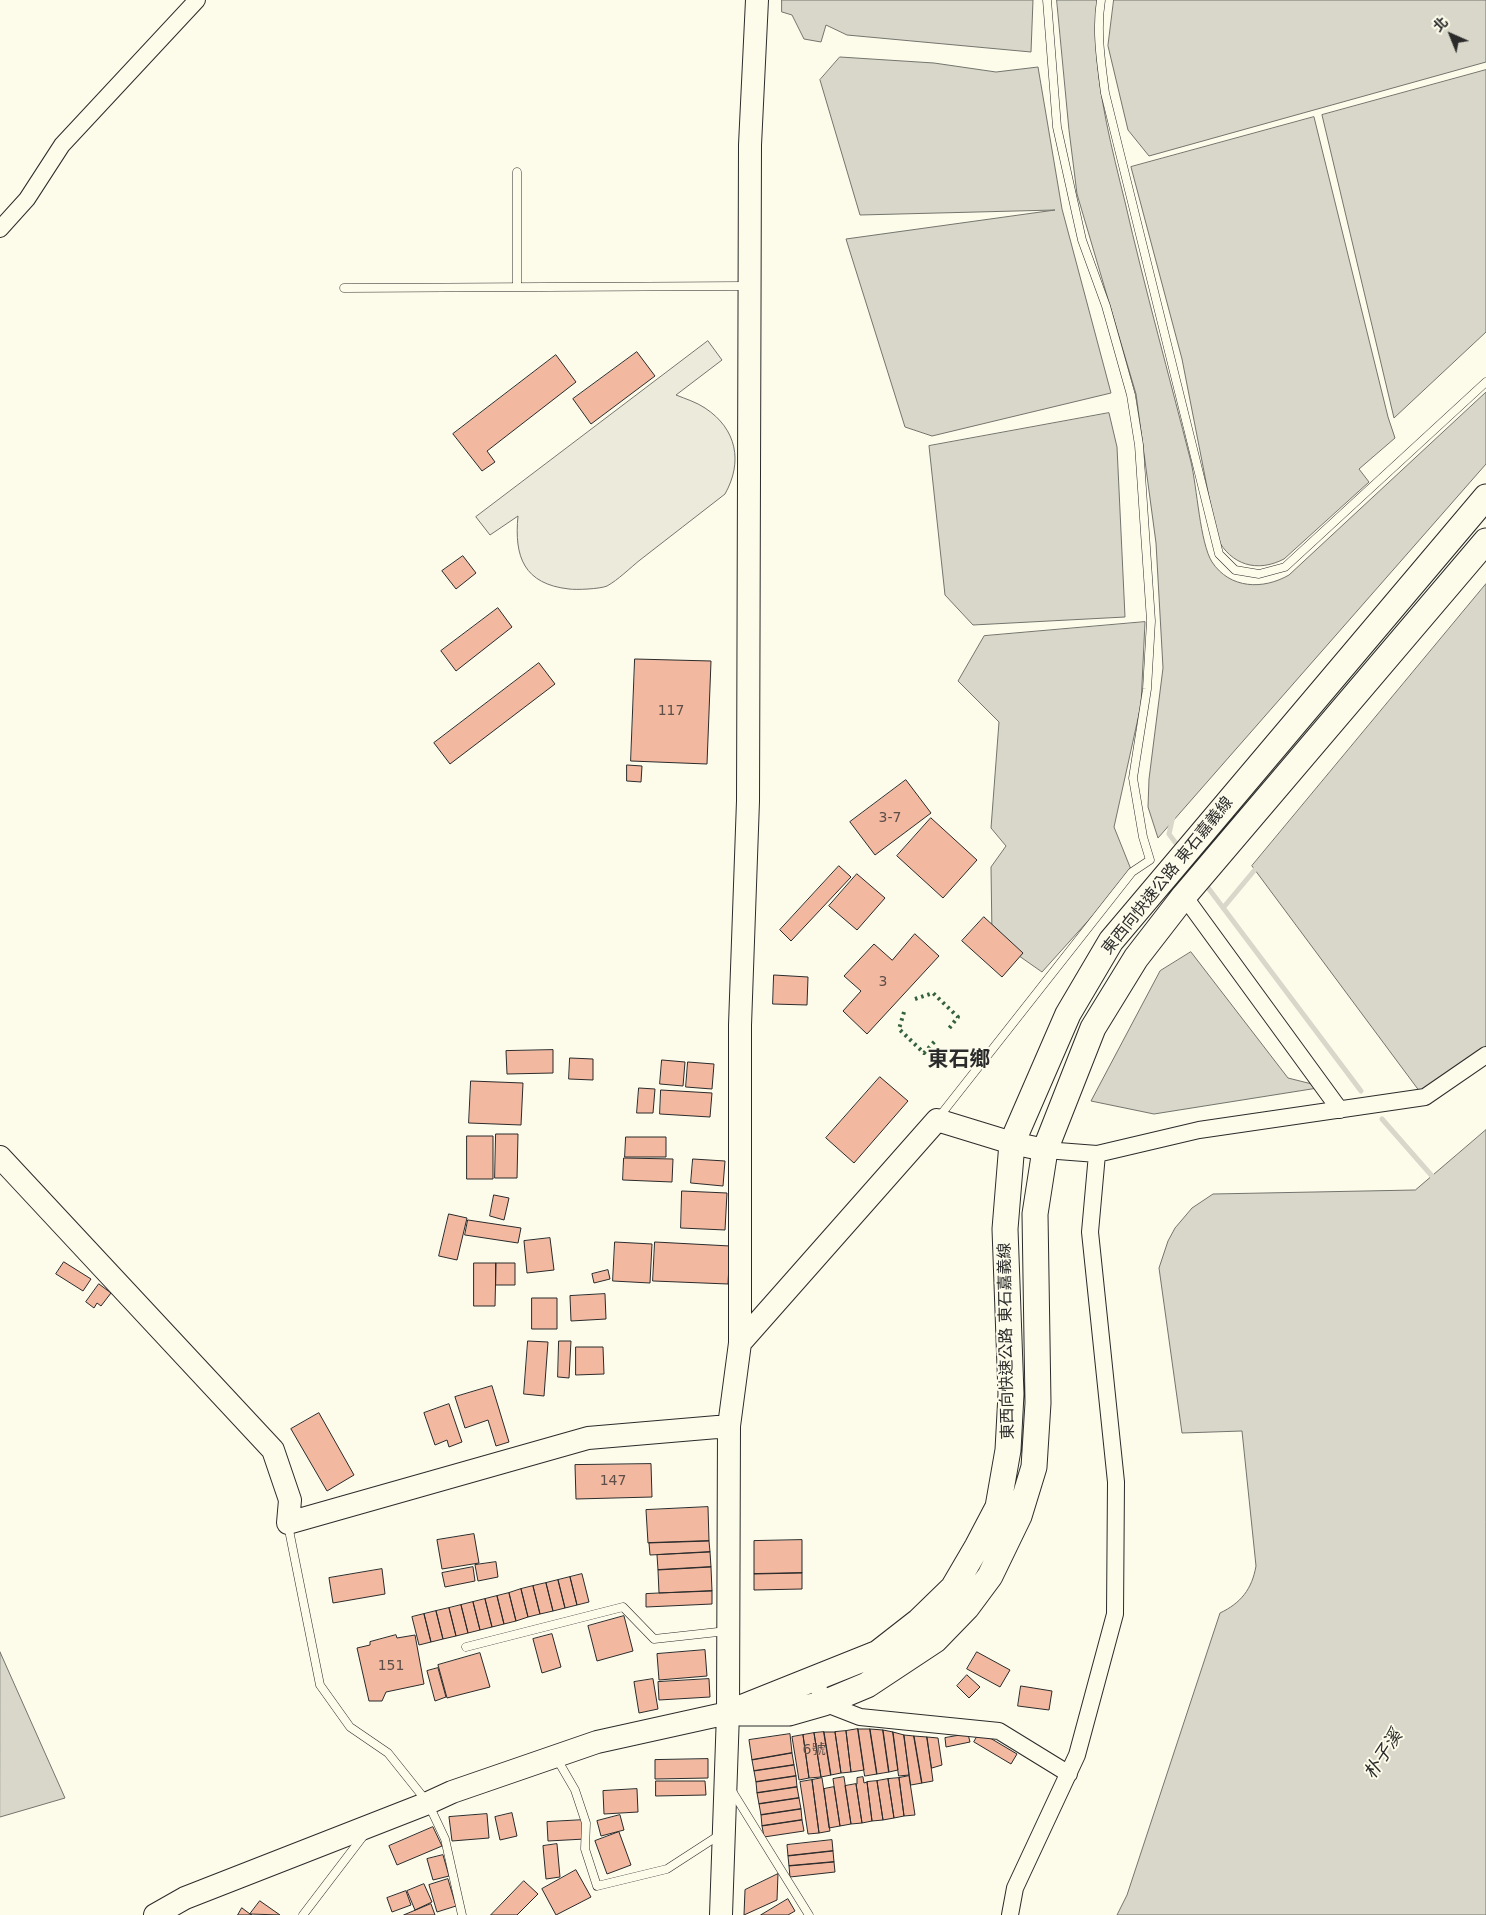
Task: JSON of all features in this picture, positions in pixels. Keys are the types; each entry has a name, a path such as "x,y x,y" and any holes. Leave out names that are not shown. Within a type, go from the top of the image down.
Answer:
{"main road":[{"path":"721,1915 728,1713 729,1426 740,1343 740,1026 748,802 750,145 757,0"},
{"name":"東西向快速公路 東石嘉義線","path":"728,1713 878,1653 919,1621 952,1588 998,1507 1008,1450 1011,1394 1005,1229 1012,1144 1068,1014 1112,941 1486,497"},
{"name":"東西向快速公路 東石嘉義線","path":"728,1713 789,1714 824,1703 867,1685 935,1640 967,1607 990,1576 1020,1516 1034,1467 1038,1412 1035,1214 1045,1150 1093,1028 1136,958 1184,896 1486,541"},
{"path":"740,1343 937,1120 1012,1144 1045,1150"},
{"path":"0,1157 273,1450 290,1500 288,1524 588,1438 729,1426"},
{"path":"155,1915 184,1898 428,1804 452,1792 597,1742 728,1713"}],"street":[{"path":"0,229 27,199 62,144 197,0"},
{"path":"1184,896 1340,1110"},
{"path":"1045,1150 1097,1154 1199,1130 1425,1097 1486,1055"},
{"path":"1010,1915 1015,1888 1077,1755 1115,1614 1116,1482 1090,1232 1097,1154"},
{"path":"815,1679 824,1703 860,1717 999,1731 1069,1774"}],"lane":[{"path":"937,1120 1132,872 1150,860 1143,837 1133,778 1147,689 1151,621 1139,445 1131,395 1106,306 1082,240 1057,127 1047,0"},
{"path":"1101,0 1099,12 1100,52 1105,93 1219,554 1235,570 1259,574 1285,567 1486,382"},
{"path":"517,172 517,287"},
{"path":"344,288 749,286"},
{"path":"288,1524 320,1685 350,1727 388,1753 428,1804 445,1839 462,1915"},
{"path":"466,1646 623,1606 654,1639 729,1631"},
{"path":"556,1757 575,1790 586,1823 585,1848 597,1886 666,1870 723,1833"},
{"path":"725,1781 810,1915"},
{"path":"303,1915 372,1824"}],"shaded area":[{"path":"708,341 722,360 676,395 695,402 716,416 730,436 734,447 734,470 725,494 607,586 569,589 554,586 532,575 525,566 518,544 518,516 490,535 476,517"}],"water":[{"path":"782,0 1033,0 1031,52 847,35 826,25 821,42 804,39 792,15 782,12"},
{"path":"1057,0 1100,0 1096,31 1097,62 1106,122 1191,462 1204,542 1212,562 1219,571 1237,582 1258,585 1279,580 1289,575 1486,392 1486,464 1158,838 1148,807 1149,779 1163,668 1156,543 1136,394 1077,194"},
{"path":"1114,0 1486,0 1486,62 1149,156 1128,130 1108,46"},
{"path":"840,57 934,63 996,72 1038,67 1062,209 1111,393 932,436 905,427 846,239 1055,210 860,215 820,80"},
{"path":"1486,70 1486,332 1394,418 1322,115"},
{"path":"1314,117 1388,417 1395,438 1359,469 1369,482 1284,559 1274,563 1255,566 1246,564 1230,555 1217,538 1182,359 1131,167"},
{"path":"1109,413 1117,447 1125,617 973,625 945,595 929,446"},
{"path":"1486,584 1486,1050 1423,1096 1252,866"},
{"path":"1145,622 1141,705 1114,827 1132,872 1042,972 992,937 991,867 1006,846 991,828 999,722 958,681 984,636"},
{"path":"1191,952 1288,1078 1324,1087 1154,1114 1091,1101 1160,971"},
{"name":"朴子溪","path":"1486,1130 1486,1915 1117,1915 1127,1895 1220,1613 1240,1600 1252,1582 1256,1566 1242,1431 1182,1433 1159,1268 1168,1241 1175,1228 1192,1208 1213,1194 1415,1190"},
{"path":"0,1652 65,1798 0,1817"}],"building":[{"path":"637,352 655,376 591,424 573,399"},
{"path":"556,355 576,382 487,451 495,462 482,471 453,434"},
{"path":"463,556 476,573 456,589 442,571"},
{"path":"498,608 512,627 456,671 441,651"},
{"path":"635,659 711,661 707,764 631,761"},
{"path":"539,663 555,684 450,764 434,743"},
{"path":"627,765 642,766 641,782 627,781"},
{"path":"906,780 931,813 875,855 850,822"},
{"path":"931,818 977,860 943,898 897,856"},
{"path":"839,866 851,877 791,941 780,930"},
{"path":"857,874 885,898 857,930 829,906"},
{"path":"984,917 1023,953 1002,977 962,941"},
{"path":"915,934 939,956 867,1034 843,1011 861,991 844,976 874,944 892,960"},
{"path":"774,975 808,977 807,1005 773,1004"},
{"path":"553,1050 553,1073 507,1074 506,1051"},
{"path":"570,1058 593,1059 593,1080 569,1079"},
{"path":"662,1060 685,1062 683,1086 660,1084"},
{"path":"688,1062 714,1064 712,1089 686,1087"},
{"path":"880,1077 908,1101 854,1163 826,1138"},
{"path":"471,1081 523,1083 521,1125 469,1123"},
{"path":"639,1088 655,1089 653,1113 637,1113"},
{"path":"661,1090 712,1093 710,1117 660,1114"},
{"path":"496,1134 518,1134 517,1178 495,1178"},
{"path":"467,1136 493,1136 493,1179 467,1179"},
{"path":"626,1137 666,1137 666,1157 625,1157"},
{"path":"624,1158 673,1159 672,1182 623,1180"},
{"path":"693,1159 725,1161 723,1186 691,1183"},
{"path":"682,1191 727,1193 725,1230 681,1228"},
{"path":"494,1195 509,1198 504,1220 490,1216"},
{"path":"449,1214 467,1218 457,1260 439,1256"},
{"path":"468,1220 521,1228 518,1243 465,1235"},
{"path":"550,1238 554,1270 527,1273 524,1241"},
{"path":"615,1242 652,1244 650,1283 613,1281"},
{"path":"655,1242 730,1246 728,1284 653,1281"},
{"path":"64,1262 91,1279 83,1291 56,1274"},
{"path":"474,1263 496,1263 495,1306 474,1306"},
{"path":"496,1263 515,1263 515,1285 496,1285"},
{"path":"608,1270 610,1279 594,1283 592,1274"},
{"path":"99,1284 111,1293 101,1306 97,1303 94,1308 86,1302"},
{"path":"605,1294 606,1319 571,1321 570,1296"},
{"path":"532,1298 557,1298 557,1329 532,1329"},
{"path":"528,1341 548,1342 544,1396 524,1394"},
{"path":"559,1341 571,1341 569,1378 558,1377"},
{"path":"576,1347 603,1347 604,1374 576,1375"},
{"path":"492,1386 509,1442 496,1446 488,1420 465,1428 455,1397"},
{"path":"449,1404 462,1442 449,1447 447,1440 435,1445 424,1413"},
{"path":"319,1413 354,1475 327,1491 291,1429"},
{"path":"651,1464 652,1497 576,1499 575,1465"},
{"path":"708,1507 709,1541 648,1543 646,1510"},
{"path":"474,1534 479,1563 442,1569 437,1540"},
{"path":"802,1540 802,1573 754,1574 754,1541"},
{"path":"709,1541 710,1552 650,1555 649,1543"},
{"path":"710,1552 711,1567 658,1570 657,1555"},
{"path":"496,1562 498,1577 478,1581 475,1565"},
{"path":"473,1567 475,1581 445,1587 442,1573"},
{"path":"711,1567 712,1591 659,1593 658,1570"},
{"path":"382,1569 385,1594 333,1603 329,1578"},
{"path":"802,1573 802,1589 754,1590 754,1574"},
{"path":"582,1574 589,1602 577,1605 570,1577"},
{"path":"570,1577 577,1605 565,1608 558,1580"},
{"path":"558,1580 565,1608 553,1611 546,1583"},
{"path":"546,1583 553,1611 540,1614 533,1586"},
{"path":"533,1586 540,1614 528,1617 521,1589"},
{"path":"521,1589 528,1617 516,1621 509,1593"},
{"path":"712,1591 712,1604 646,1607 646,1594"},
{"path":"509,1593 516,1621 504,1624 497,1596"},
{"path":"497,1596 504,1624 492,1627 485,1599"},
{"path":"485,1599 492,1627 480,1630 473,1602"},
{"path":"473,1602 480,1630 468,1633 461,1605"},
{"path":"461,1605 468,1633 456,1636 449,1608"},
{"path":"449,1608 456,1636 443,1639 436,1611"},
{"path":"436,1611 443,1639 431,1642 424,1614"},
{"path":"424,1614 431,1642 419,1645 412,1617"},
{"path":"624,1616 633,1651 597,1661 588,1626"},
{"path":"552,1634 561,1667 542,1673 533,1639"},
{"path":"396,1635 397,1638 415,1635 424,1684 386,1692 382,1701 369,1701 357,1648 370,1645 370,1642"},
{"path":"705,1650 707,1676 659,1680 657,1654"},
{"path":"977,1652 1010,1670 1000,1687 967,1669"},
{"path":"480,1653 490,1687 447,1698 438,1665"},
{"path":"438,1668 446,1697 435,1701 427,1671"},
{"path":"967,1675 980,1687 969,1698 957,1686"},
{"path":"653,1679 658,1709 639,1713 634,1682"},
{"path":"709,1679 710,1697 659,1700 658,1682"},
{"path":"1021,1686 1052,1691 1049,1710 1018,1706"},
{"path":"858,1729 870,1729 877,1774 865,1776"},
{"path":"858,1729 864,1770 851,1772 846,1731"},
{"path":"870,1729 883,1730 889,1772 877,1774"},
{"path":"883,1730 893,1732 898,1770 889,1772"},
{"path":"846,1731 851,1772 841,1773 835,1732"},
{"path":"824,1732 835,1732 841,1773 831,1775"},
{"path":"824,1732 831,1775 821,1777 814,1733"},
{"path":"893,1732 904,1735 909,1775 899,1776"},
{"path":"980,1732 1017,1754 1011,1764 974,1742"},
{"path":"814,1733 821,1777 809,1778 803,1735"},
{"path":"790,1734 792,1753 752,1760 749,1740"},
{"path":"968,1734 970,1742 946,1747 945,1738"},
{"path":"803,1735 809,1778 799,1780 792,1737"},
{"path":"904,1735 914,1736 922,1783 911,1785"},
{"path":"914,1736 927,1737 933,1781 922,1783"},
{"path":"927,1737 938,1738 942,1765 932,1768"},
{"path":"792,1753 794,1765 754,1771 752,1760"},
{"path":"708,1759 708,1778 655,1779 655,1760"},
{"path":"794,1765 796,1776 756,1782 754,1771"},
{"path":"796,1776 797,1787 757,1793 756,1782"},
{"path":"909,1776 915,1815 904,1816 899,1778"},
{"path":"844,1777 851,1824 840,1826 833,1779"},
{"path":"863,1777 864,1783 867,1782 872,1821 862,1823 856,1784 857,1778"},
{"path":"822,1778 830,1831 819,1833 812,1780"},
{"path":"899,1778 904,1816 894,1818 888,1779"},
{"path":"888,1779 894,1818 883,1820 877,1781"},
{"path":"812,1780 819,1833 808,1834 800,1782"},
{"path":"656,1781 705,1781 706,1795 656,1796"},
{"path":"877,1781 883,1820 872,1821 867,1782"},
{"path":"856,1784 862,1823 851,1824 845,1786"},
{"path":"797,1787 799,1798 759,1804 757,1793"},
{"path":"834,1787 840,1826 829,1828 824,1789"},
{"path":"637,1789 638,1812 604,1814 603,1791"},
{"path":"799,1798 801,1809 761,1815 759,1804"},
{"path":"801,1809 802,1820 762,1826 761,1815"},
{"path":"512,1813 517,1836 500,1840 495,1817"},
{"path":"487,1814 489,1838 452,1841 449,1817"},
{"path":"620,1815 624,1830 601,1836 597,1821"},
{"path":"584,1820 585,1839 548,1841 547,1822"},
{"path":"802,1820 804,1831 764,1837 762,1826"},
{"path":"433,1827 442,1846 397,1865 389,1846"},
{"path":"619,1832 631,1865 607,1874 595,1841"},
{"path":"832,1840 833,1851 788,1856 787,1845"},
{"path":"557,1844 560,1877 546,1879 543,1846"},
{"path":"833,1851 834,1862 789,1866 788,1856"},
{"path":"443,1855 449,1876 433,1880 427,1859"},
{"path":"834,1862 835,1872 790,1877 789,1866"},
{"path":"576,1870 591,1897 556,1915 542,1889"},
{"path":"778,1874 777,1900 744,1915 745,1890"},
{"path":"448,1879 456,1906 437,1912 429,1885"},
{"path":"524,1881 538,1894 517,1915 491,1915"},
{"path":"424,1884 432,1902 415,1910 407,1891"},
{"path":"406,1891 411,1905 392,1912 387,1898"},
{"path":"788,1899 795,1911 788,1915 761,1915"},
{"path":"260,1901 280,1915 250,1914"},
{"path":"431,1904 435,1915 404,1915"},
{"path":"242,1908 250,1914 252,1915 238,1915"}],"waterway":[{"path":"1173,816 1169,834 1178,846"},
{"path":"1223,908 1258,866"},
{"path":"1206,885 1361,1091"},
{"path":"1382,1119 1432,1176"}],"hedge":[{"path":"915,999 933,993 958,1017 947,1031"},
{"path":"904,1012 899,1029 924,1053 936,1040"}],"district":[{"name":"東石鄉","path":"959,1061"}]}
